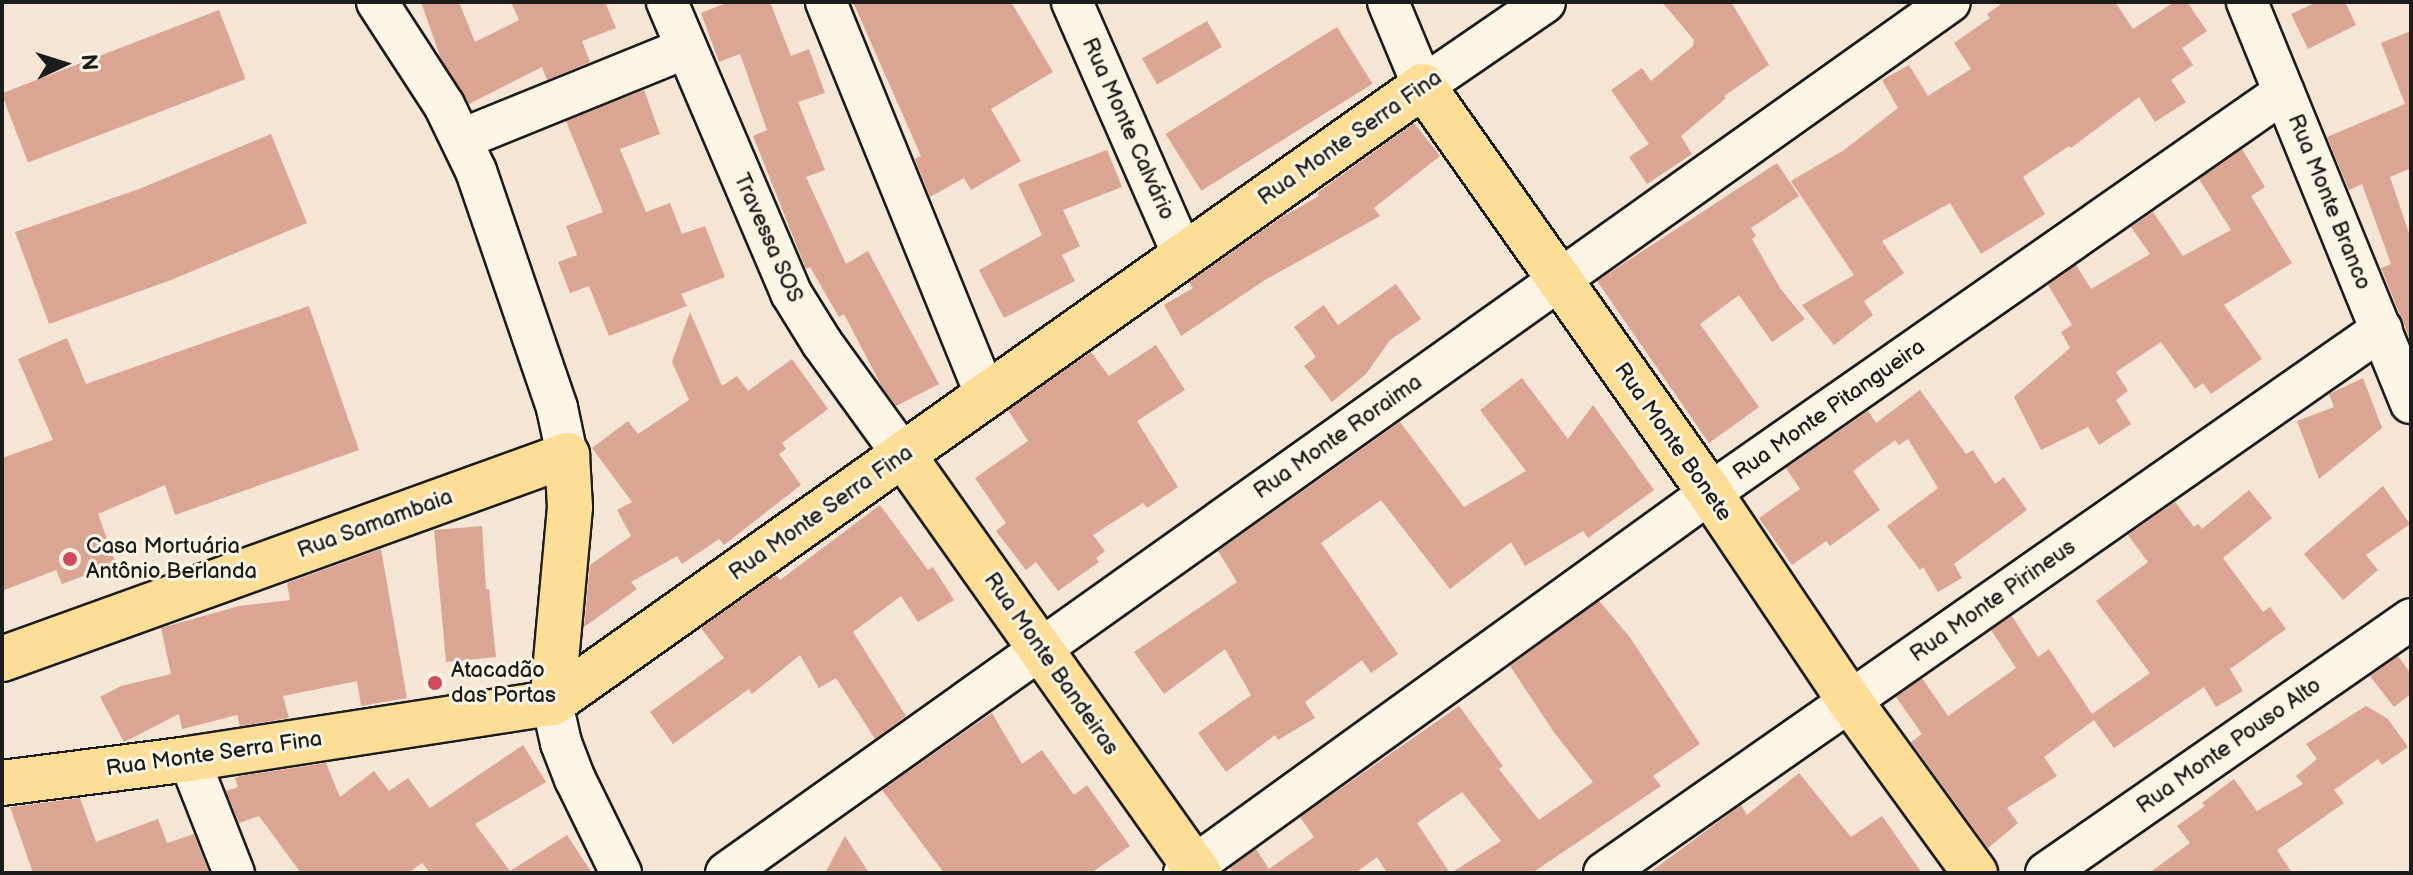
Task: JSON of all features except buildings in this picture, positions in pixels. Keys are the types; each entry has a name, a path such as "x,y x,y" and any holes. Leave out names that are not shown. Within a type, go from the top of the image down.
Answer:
{"main road":[{"name":"Rua Monte Serra Fina","path":"2,783 189,759 552,703 1423,86"},
{"name":"Rua Monte Bonete","path":"1423,86 1710,493 1850,701 1975,873"},
{"name":"Rua Samambaia","path":"2,659 567,455"},
{"path":"552,703 570,507 567,455"},
{"name":"Rua Monte Bandeiras","path":"903,455 1041,649 1192,871"}],"street":[{"path":"377,2 462,139 489,205 557,408 567,455"},
{"name":"Travessa SOS","path":"667,2 791,293 822,343 903,455"},
{"path":"826,2 986,396"},
{"name":"Rua Monte Calvário","path":"1072,2 1183,255"},
{"name":"Rua Monte Bonete","path":"1388,2 1423,86"},
{"name":"Rua Monte Serra Fina","path":"1423,86 1545,2"},
{"name":"Rua Monte Roraima","path":"726,873 1950,2"},
{"name":"Rua Monte Branco","path":"2247,2 2411,403"},
{"path":"462,139 686,48"},
{"name":"Rua Monte Pitangueira","path":"1192,871 1710,493 2284,92"},
{"name":"Rua Monte Pirineus","path":"1604,873 2382,329"},
{"name":"Rua Monte Pouso Alto","path":"2046,873 2411,619"},
{"path":"552,703 561,743 575,779 621,873"},
{"path":"189,759 234,873"}],"place":[{"name":"Casa Mortuária Antônio Berlanda","path":"70,559"},
{"name":"Atacadão das Portas","path":"435,683"}]}
